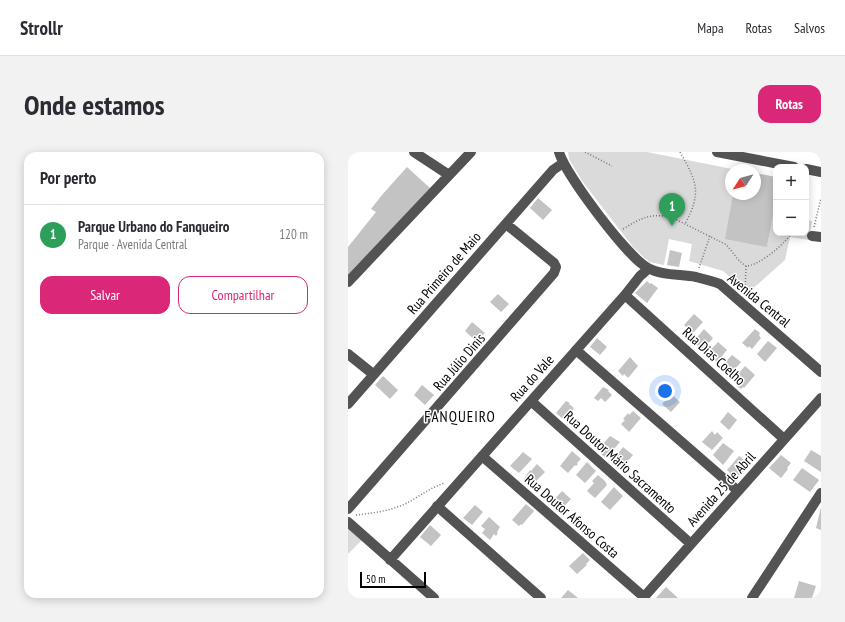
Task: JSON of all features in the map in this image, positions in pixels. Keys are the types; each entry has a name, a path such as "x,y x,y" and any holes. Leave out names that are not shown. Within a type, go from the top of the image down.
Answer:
{"street":[{"path":"414,152 449,175"},
{"path":"348,282 470,152"},
{"path":"559,152 569,174 615,235 648,269"},
{"path":"719,152 778,164"},
{"path":"755,152 763,161"},
{"name":"Rua Primeiro de Maio","path":"348,404 553,170 563,163"},
{"path":"809,170 821,172"},
{"name":"Rua Júlio Dinis","path":"350,516 554,273 556,267 554,263 506,224"},
{"name":"Avenida Central","path":"648,269 662,273 695,277 720,284 821,372"},
{"name":"Rua do Vale","path":"390,560 625,295 640,276 648,269"},
{"name":"Rua Dias Coelho","path":"625,295 784,439"},
{"path":"576,350 738,491"},
{"path":"348,354 373,374"},
{"name":"Avenida 25 de Abril","path":"643,598 821,398"},
{"name":"Rua Doutor Mário Sacramento","path":"530,401 691,544"},
{"name":"Rua Doutor Afonso Costa","path":"482,456 643,598"},
{"path":"752,598 820,495"},
{"path":"437,506 541,598"},
{"path":"350,516 390,560 434,598"}],"path":[{"path":"585,152 612,166"},
{"path":"680,152 688,167 696,190 693,209 686,224"},
{"path":"817,237 821,198"},
{"path":"615,235 638,220 654,215 664,216 686,224 732,249 741,263 746,266 756,264 782,244 788,236"},
{"path":"695,277 710,236"},
{"path":"745,306 746,266"},
{"path":"350,516 383,511 406,503 434,486 462,478"}],"shaded area":[{"path":"568,152 647,152 725,168 725,200 737,200 767,246 773,213 773,236 809,236 809,220 812,221 809,240 790,237 785,260 748,293 723,271 689,261 692,244 669,239 664,265 649,262 633,247 582,181 569,159"},
{"path":"348,522 365,537 348,554"}],"building":[{"path":"407,167 431,189 348,276 348,247 376,212 371,209"},
{"path":"761,174 773,176 773,214 767,247 725,239 732,200 761,200"},
{"path":"538,198 552,210 543,220 530,208"},
{"path":"670,250 682,253 679,267 667,265"},
{"path":"647,281 658,288 647,303 635,293"},
{"path":"498,294 509,304 501,312 490,302"},
{"path":"694,314 703,322 693,333 684,325"},
{"path":"472,322 485,333 476,341 465,331"},
{"path":"704,329 713,338 702,351 694,341"},
{"path":"755,329 760,333 759,335 761,338 752,349 749,346 748,348 742,343"},
{"path":"597,338 607,347 600,355 590,347"},
{"path":"768,341 777,348 765,362 757,354"},
{"path":"718,342 727,350 717,362 707,354"},
{"path":"732,355 741,362 729,376 720,368"},
{"path":"630,357 638,366 628,378 624,374 623,376 618,371"},
{"path":"745,366 755,375 744,388 743,387 741,389 736,385 738,383 734,379"},
{"path":"383,376 398,390 390,399 375,385"},
{"path":"422,385 434,395 425,405 414,395"},
{"path":"603,387 609,390 608,391 612,395 605,402 601,398 598,401 594,398"},
{"path":"671,394 680,402 671,412 662,404"},
{"path":"566,401 574,408 569,416 568,415 564,420 556,413"},
{"path":"633,411 641,418 629,432 621,424 625,420 623,419 628,413 629,415"},
{"path":"728,412 737,420 729,430 720,422"},
{"path":"712,431 715,435 717,432 723,438 712,450 702,442"},
{"path":"610,436 620,442 606,458 598,449"},
{"path":"723,443 734,451 723,465 713,455"},
{"path":"623,447 633,455 620,470 611,463"},
{"path":"811,450 821,456 821,472 804,461"},
{"path":"572,451 581,459 577,463 578,464 576,466 575,465 568,473 560,466"},
{"path":"523,452 532,459 519,473 510,466"},
{"path":"781,455 791,463 781,478 769,468"},
{"path":"739,456 749,464 747,466 748,467 736,479 727,470"},
{"path":"587,462 596,471 585,483 576,475"},
{"path":"537,464 545,472 533,484 530,482 529,483 524,479 530,470 531,471"},
{"path":"802,468 819,480 810,492 793,480"},
{"path":"598,475 607,485 595,498 587,491 594,483 592,481"},
{"path":"614,487 623,496 610,510 601,502"},
{"path":"562,491 571,499 560,511 552,502"},
{"path":"526,504 534,511 522,525 521,524 519,526 512,520"},
{"path":"475,505 483,512 472,525 463,518"},
{"path":"821,507 821,530 816,528"},
{"path":"489,517 500,527 496,536 494,534 490,540 482,533 485,529 481,526"},
{"path":"430,525 441,535 431,546 420,537"},
{"path":"583,553 590,560 586,564 587,565 577,574 569,566"},
{"path":"799,581 816,586 812,598 794,598"},
{"path":"666,587 678,598 656,598"},
{"path":"568,590 578,598 561,598"}],"place":[{"name":"Parque Urbano do Fanqueiro","path":"672,226"}],"district":[{"name":"FANQUEIRO","path":"460,417"}]}
